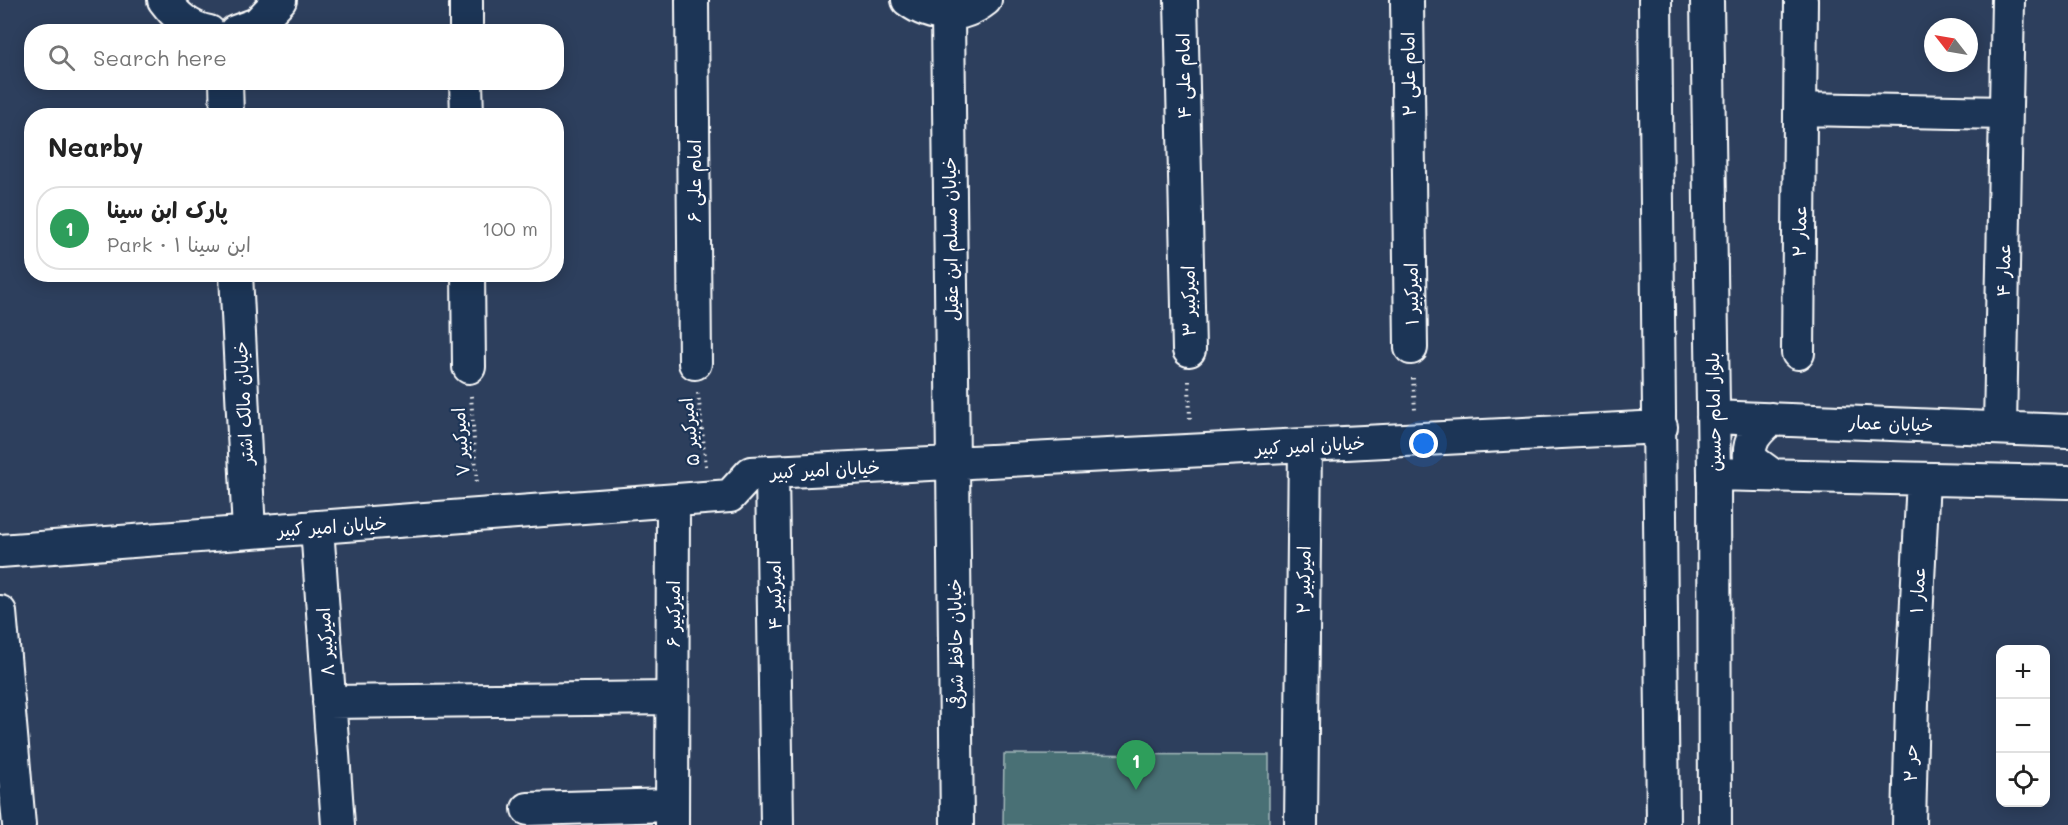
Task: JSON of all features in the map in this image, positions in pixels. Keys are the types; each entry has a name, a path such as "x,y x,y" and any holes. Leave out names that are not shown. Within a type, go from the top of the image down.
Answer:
{"street":[{"path":"164,0 175,14 188,24"},
{"path":"257,24 280,0"},
{"path":"466,0 466,24"},
{"name":"امام علی ۶","path":"692,0 695,363"},
{"path":"908,0 932,13 948,15 963,12 985,0"},
{"name":"امام علی ۴","path":"1181,0 1185,152"},
{"name":"امام علی ۲","path":"1407,0 1409,149"},
{"path":"1655,0 1661,427 1663,825"},
{"name":"بلوار امام حسین","path":"1707,0 1714,474 1715,825"},
{"name":"عمار ۲","path":"1798,353 1801,0"},
{"name":"عمار ۴","path":"2000,427 2008,0"},
{"name":"خیابان مسلم ابن عقیل","path":"948,15 953,463"},
{"path":"226,90 227,108"},
{"path":"466,90 466,108"},
{"path":"1801,109 2005,113"},
{"name":"امیرکبیر ۱","path":"1409,149 1412,348"},
{"name":"امیرکبیر ۳","path":"1185,152 1190,350"},
{"name":"خیابان مالک اشتر","path":"236,282 249,532"},
{"path":"468,282 469,367"},
{"name":"خیابان عمار","path":"1713,417 2068,431"},
{"path":"1771,419 1752,437 1749,447 1750,459 1772,475"},
{"name":"خیابان امیر کبیر","path":"0,551 730,496 751,473 1661,427"},
{"name":"امیرکبیر ۲","path":"1301,825 1305,445"},
{"name":"خیابان حافظ شرقی","path":"953,463 957,825"},
{"name":"امیرکبیر ۴","path":"772,472 777,825"},
{"path":"1714,474 2068,482"},
{"name":"عمار ۱","path":"1912,702 1923,479"},
{"name":"امیرکبیر ۶","path":"672,815 673,501"},
{"name":"امیرکبیر ۸","path":"317,527 338,825"},
{"path":"0,612 19,825"},
{"path":"329,702 672,713"},
{"name":"حر ۲","path":"1909,825 1912,702"},
{"path":"528,809 672,815"}],"path":[{"name":"امیرکبیر ۱","path":"1412,348 1417,440"},
{"name":"امیرکبیر ۳","path":"1190,350 1190,451"},
{"name":"امیرکبیر ۵","path":"695,363 709,498"},
{"name":"امیرکبیر ۷","path":"469,367 479,515"}],"green space":[{"path":"1004,754 1269,755 1269,825 1003,825"}],"place":[{"name":"پارک ابن سینا","path":"1136,790"}]}
